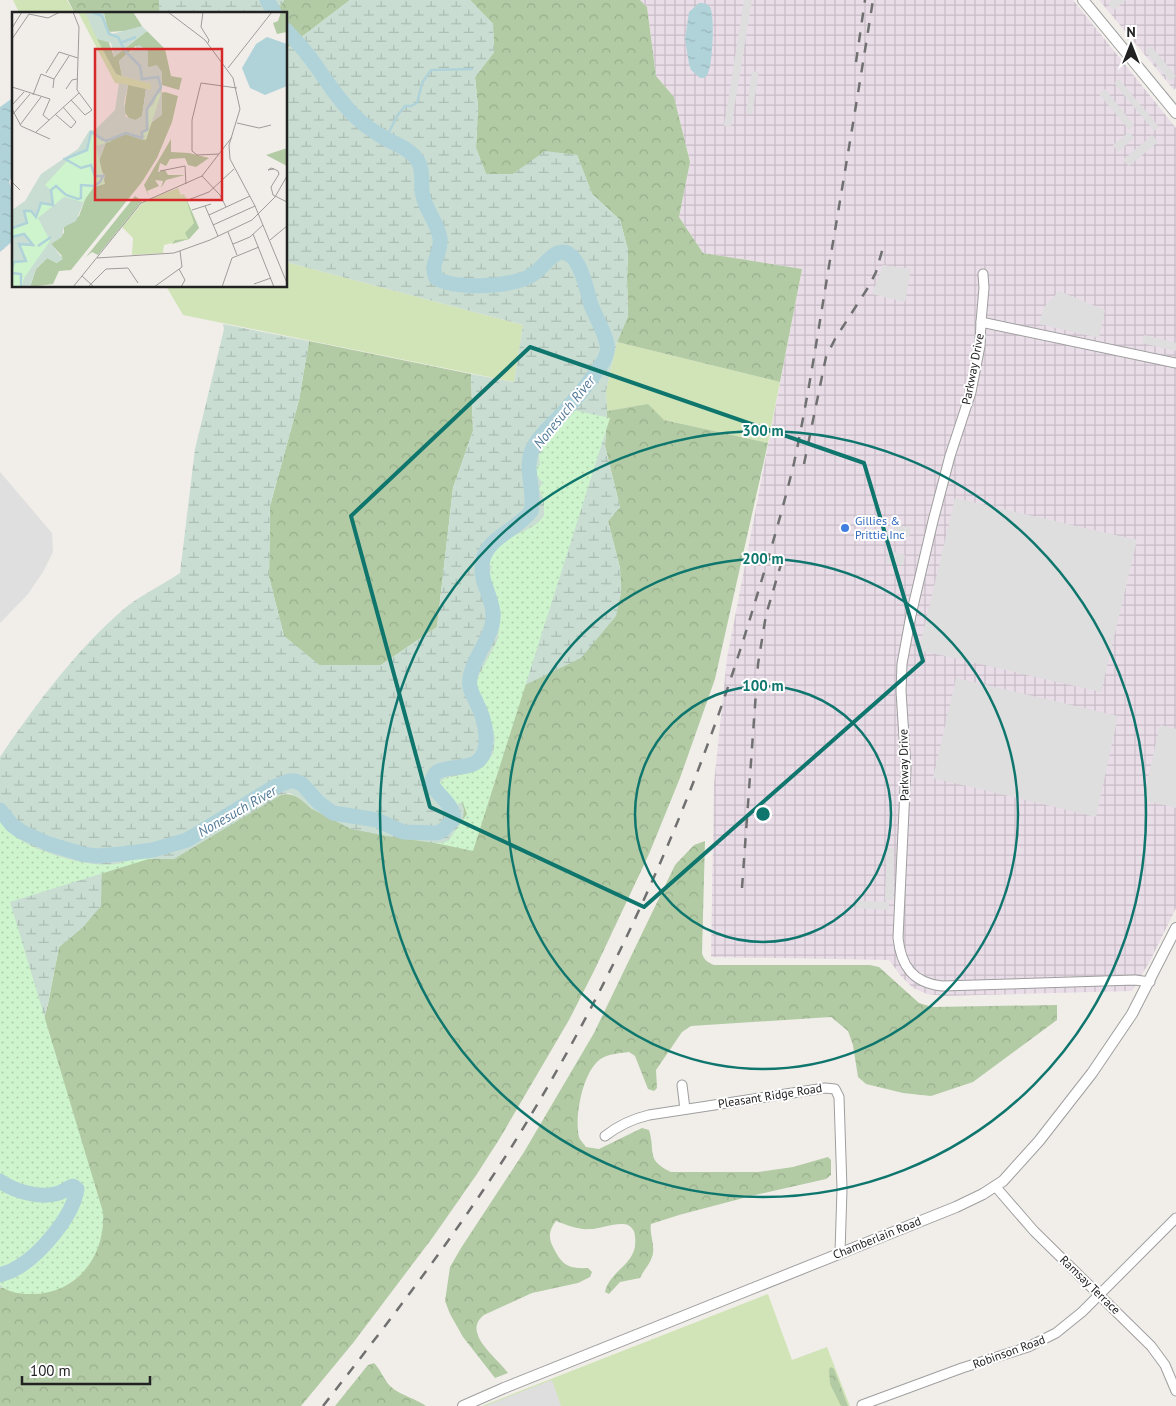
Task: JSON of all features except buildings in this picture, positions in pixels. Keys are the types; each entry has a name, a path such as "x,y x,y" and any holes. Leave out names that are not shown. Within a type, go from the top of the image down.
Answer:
{"street":[{"path":"1083,0 1176,113"},
{"name":"Parkway Drive","path":"982,274 984,288 980,346 974,376 968,404 950,456 933,521 911,615 902,664 901,691 906,768 898,916 900,954 903,962 913,974 920,980 934,985 966,986 1135,980 1150,982"},
{"name":"Parkway Drive","path":"981,322 1176,363"},
{"name":"Chamberlain Road","path":"463,1406 956,1207 995,1186 1026,1157 1092,1073 1132,1014 1176,928"},
{"path":"682,1085 685,1109"},
{"name":"Pleasant Ridge Road","path":"606,1136 615,1128 634,1118 825,1088 835,1089 839,1097 842,1189 840,1254"},
{"name":"Ramsay Terrace","path":"995,1186 1034,1231 1100,1294 1158,1355 1176,1390"},
{"name":"Robinson Road","path":"862,1404 1042,1341 1070,1323 1176,1218"}],"highlighted area":[{"path":"530,347 864,463 923,661 644,907 430,807 351,516"}],"shaded area":[{"path":"640,0 1073,0 1176,128 1176,908 1150,961 1132,991 945,996 927,994 913,988 889,960 711,957 714,783 727,658 802,269 703,253 679,217 690,162 674,97 656,76 647,7"},
{"path":"744,0 752,0 731,127 724,126"},
{"path":"1099,0 1176,0 1176,88 1174,90"},
{"path":"1112,0 1126,0 1114,10 1108,4"},
{"path":"1151,46 1176,76 1170,81 1145,51"},
{"path":"752,71 759,72 752,114 746,113"},
{"path":"1119,79 1159,127 1154,131 1114,83"},
{"path":"1105,89 1134,125 1129,130 1099,94"},
{"path":"1129,132 1134,138 1118,152 1113,145"},
{"path":"1152,135 1158,142 1129,166 1123,160"},
{"path":"883,265 911,269 905,302 872,294"},
{"path":"1059,291 1105,310 1099,338 1039,324 1044,307"},
{"path":"1144,335 1176,343 1176,351 1142,343"},
{"path":"0,472 52,533 53,552 43,572 28,594 0,623"},
{"path":"955,498 1137,540 1101,692 919,650"},
{"path":"895,524 911,528 909,537 893,534"},
{"path":"889,551 905,555 903,565 886,562"},
{"path":"956,678 1118,716 1096,817 933,778"},
{"path":"1160,725 1176,729 1176,808 1143,800"},
{"path":"887,848 894,848 893,900 885,900"},
{"path":"857,901 889,902 889,910 856,908"},
{"path":"552,1380 561,1406 485,1406"}],"green space":[{"path":"13,0 67,0 74,12 19,12"},
{"path":"68,0 159,0 160,12 74,12"},
{"path":"159,0 284,0 275,12 160,12"},
{"path":"284,0 350,0 288,47 288,12 275,12"},
{"path":"350,0 470,0 493,24 494,52 475,77 478,107 476,148 486,174 513,174 545,151 577,155 592,194 620,220 628,250 628,316 617,342 606,391 605,446 620,507 608,521 620,568 621,594 616,616 581,658 519,688 497,757 446,782 460,800 464,809 463,819 452,838 442,844 351,829 312,809 298,797 289,793 281,795 174,859 136,859 102,867 101,906 84,926 59,947 48,1003 30,1070 77,1162 95,1184 81,1220 6,1287 0,1288 0,757 58,678 107,624 131,603 180,573 195,449 224,329 223,324 309,341 299,400 270,506 269,577 284,636 319,665 381,665 437,627 453,488 473,431 471,374 514,382 523,325 288,263 288,47"},
{"path":"470,0 640,0 647,7 656,76 674,97 690,162 679,217 703,253 802,269 780,382 617,342 628,316 628,250 620,220 592,194 577,155 545,152 513,174 486,174 476,148 478,107 475,77 494,52 493,24"},
{"path":"288,263 523,325 514,382 183,315 167,288 288,288"},
{"path":"309,341 471,374 473,431 453,488 437,627 381,665 319,665 284,636 269,577 270,506 299,400"},
{"path":"617,342 780,382 768,443 664,420 645,405 607,411 606,391"},
{"path":"648,404 664,420 768,443 715,679 680,778 649,854 569,1020 477,1174 433,1237 353,1343 301,1406 0,1406 0,1288 6,1287 77,1162 30,1070 48,1004 59,947 84,926 101,867 136,859 281,795 294,796 312,809 446,782 519,688 621,594 620,568 608,521 620,507 605,446 607,411"},
{"path":"573,410 610,418 473,851 435,843 443,843 449,840 467,814 463,803 459,803 455,807 453,806 438,788 438,784 445,778 469,773 483,767 493,754 495,738 489,715 477,688 477,679 498,639 501,611 498,609 489,577 492,566 482,563 480,559 491,548 529,529 544,516 544,500 539,488 543,483 537,476 535,467 536,465 540,466 539,454 542,452 542,443 553,434"},
{"path":"0,820 8,831 31,846 75,861 103,865 120,863 145,856 155,857 10,902 103,1212 103,1228 99,1244 85,1270 74,1281 46,1293 17,1293 0,1285"},
{"path":"705,841 702,953 709,963 714,965 870,965 879,967 919,1003 932,1007 1057,1005 1057,1020 973,1082 931,1096 903,1093 866,1084 858,1077 853,1045 848,1031 831,1017 691,1026 682,1032 656,1070 657,1088 654,1091 648,1089 635,1056 629,1052 602,1058 590,1072 581,1094 578,1128 579,1137 586,1147 599,1149 642,1128 649,1130 654,1159 671,1172 758,1172 793,1167 828,1157 831,1160 831,1175 826,1179 751,1196 651,1224 653,1253 650,1262 640,1278 620,1282 609,1294 605,1292 608,1284 633,1254 635,1237 632,1229 628,1225 620,1224 594,1229 581,1229 556,1221 552,1227 550,1240 559,1258 566,1265 575,1268 588,1268 592,1272 590,1277 578,1283 532,1293 484,1315 478,1322 479,1337 483,1345 508,1373 495,1378 463,1337 450,1314 445,1301 450,1267 524,1152 594,1033 675,865 694,845"},
{"path":"768,1294 792,1360 827,1347 850,1406 482,1406"},
{"path":"374,1363 390,1386 426,1406 335,1406 368,1365"},
{"path":"831,1367 834,1369 848,1406 841,1406 830,1384 829,1369"}],"water":[{"path":"699,3 706,4 712,12 713,41 711,62 707,75 702,78 691,70 685,39 689,12"},
{"path":"12,98 12,177 9,181 12,192 12,242 0,252 0,107"}],"waterway":[{"name":"Nonesuch River","path":"267,0 274,12"},
{"name":"Nonesuch River","path":"0,810 12,825 22,832 49,844 82,854 97,856 121,854 153,850 187,840 274,787 289,781 295,781 302,784 318,802 333,813 377,820 403,832 437,833 454,819 451,808 431,782 434,775 443,770 470,765 481,758 484,752 485,728 482,715 470,687 472,669 489,633 493,615 491,601 482,574 483,559 491,544 519,523 531,511 532,495 529,464 533,448 542,435 580,393 601,365 607,352 606,341 590,302 580,270 576,262 565,252 554,255 532,275 512,282 484,286 456,284 436,278 434,268 440,238 422,192 421,171 416,158 409,151 371,130 361,122 339,98 308,55 288,32"},
{"path":"386,138 397,116 405,106 417,103 422,83 431,70 472,69"},
{"name":"Nonesuch River","path":"0,1181 19,1191 41,1195 58,1193 73,1186 77,1189 69,1211 54,1235 24,1263 0,1275"}],"railway":[{"path":"856,62 865,0"},
{"path":"323,1406 465,1217 509,1151 547,1087 583,1022 649,889 705,752 730,683 752,612 794,463 813,365 873,0"},
{"path":"804,464 826,357 835,339 869,286 876,272 884,244"},
{"path":"742,888 758,664 766,615 784,554"}],"place":[{"name":"Gillies & Prittie Inc","path":"845,528"}]}
